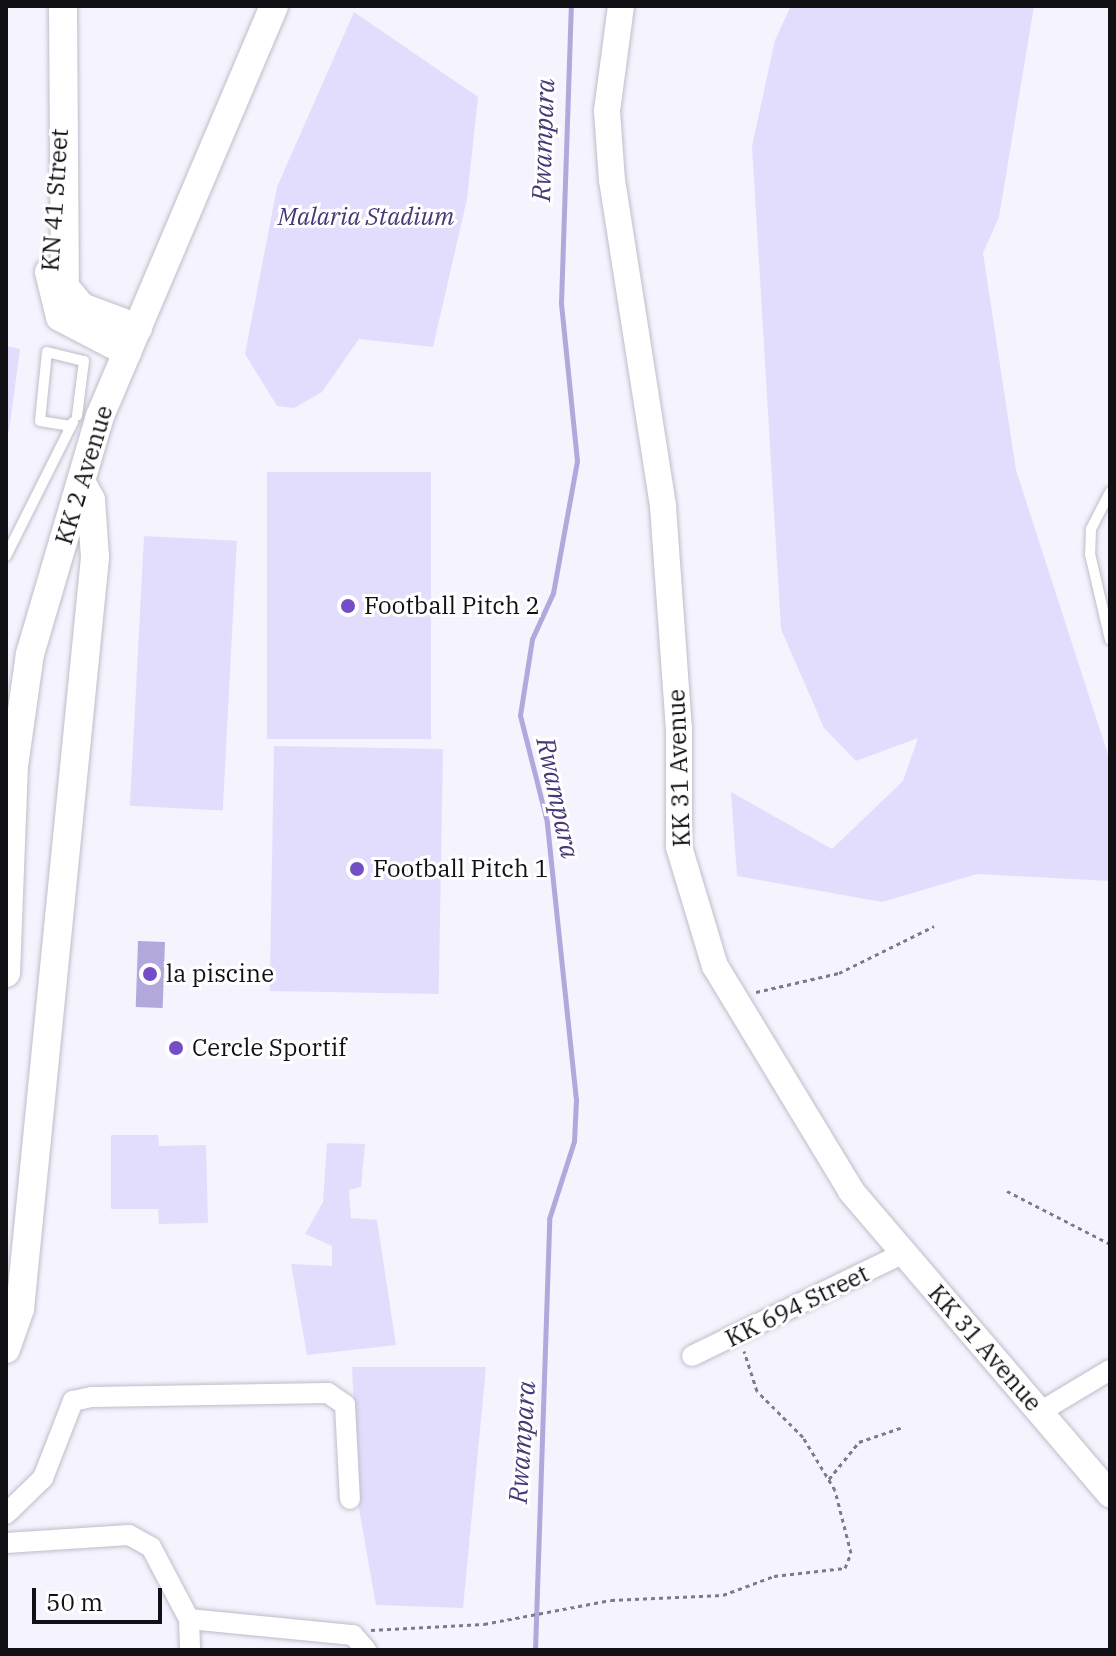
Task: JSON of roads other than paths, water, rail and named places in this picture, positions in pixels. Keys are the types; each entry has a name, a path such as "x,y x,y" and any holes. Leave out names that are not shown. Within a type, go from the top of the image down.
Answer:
{"main road":[{"name":"KN 41 Street","path":"63,6 68,294 132,340"},
{"name":"KK 2 Avenue","path":"6,973 19,723 30,654 81,481 83,419 132,340 274,6"},
{"path":"6,1349 20,1309 95,557 91,500 81,481"}],"street":[{"name":"KK 31 Avenue","path":"621,6 607,111 663,507 679,728 679,847 715,966 748,1027 851,1191 1110,1494"},
{"name":"KK 694 Street","path":"692,1356 902,1254"},
{"path":"1040,1412 1110,1370"},
{"path":"6,1514 43,1478 73,1401 92,1397 328,1393 345,1405 350,1499"},
{"path":"6,1543 96,1535 145,1540 189,1619 190,1650"},
{"path":"189,1619 364,1645"}],"lane":[{"path":"6,556 83,419 83,360 47,352 40,421 83,419"},
{"path":"1110,492 1091,529 1090,554 1110,640"}],"waterway":[{"name":"Rwampara","path":"535,1650 549,1219 574,1141 576,1100 547,822 520,715 532,639 553,593 577,461 561,303 571,6"}],"place":[{"name":"Football Pitch 2","path":"348,606"},
{"name":"Football Pitch 1","path":"357,869"},
{"name":"la piscine","path":"150,974"},
{"name":"Cercle Sportif","path":"176,1048"}],"park label":[{"name":"Malaria Stadium","path":"366,217"}]}
